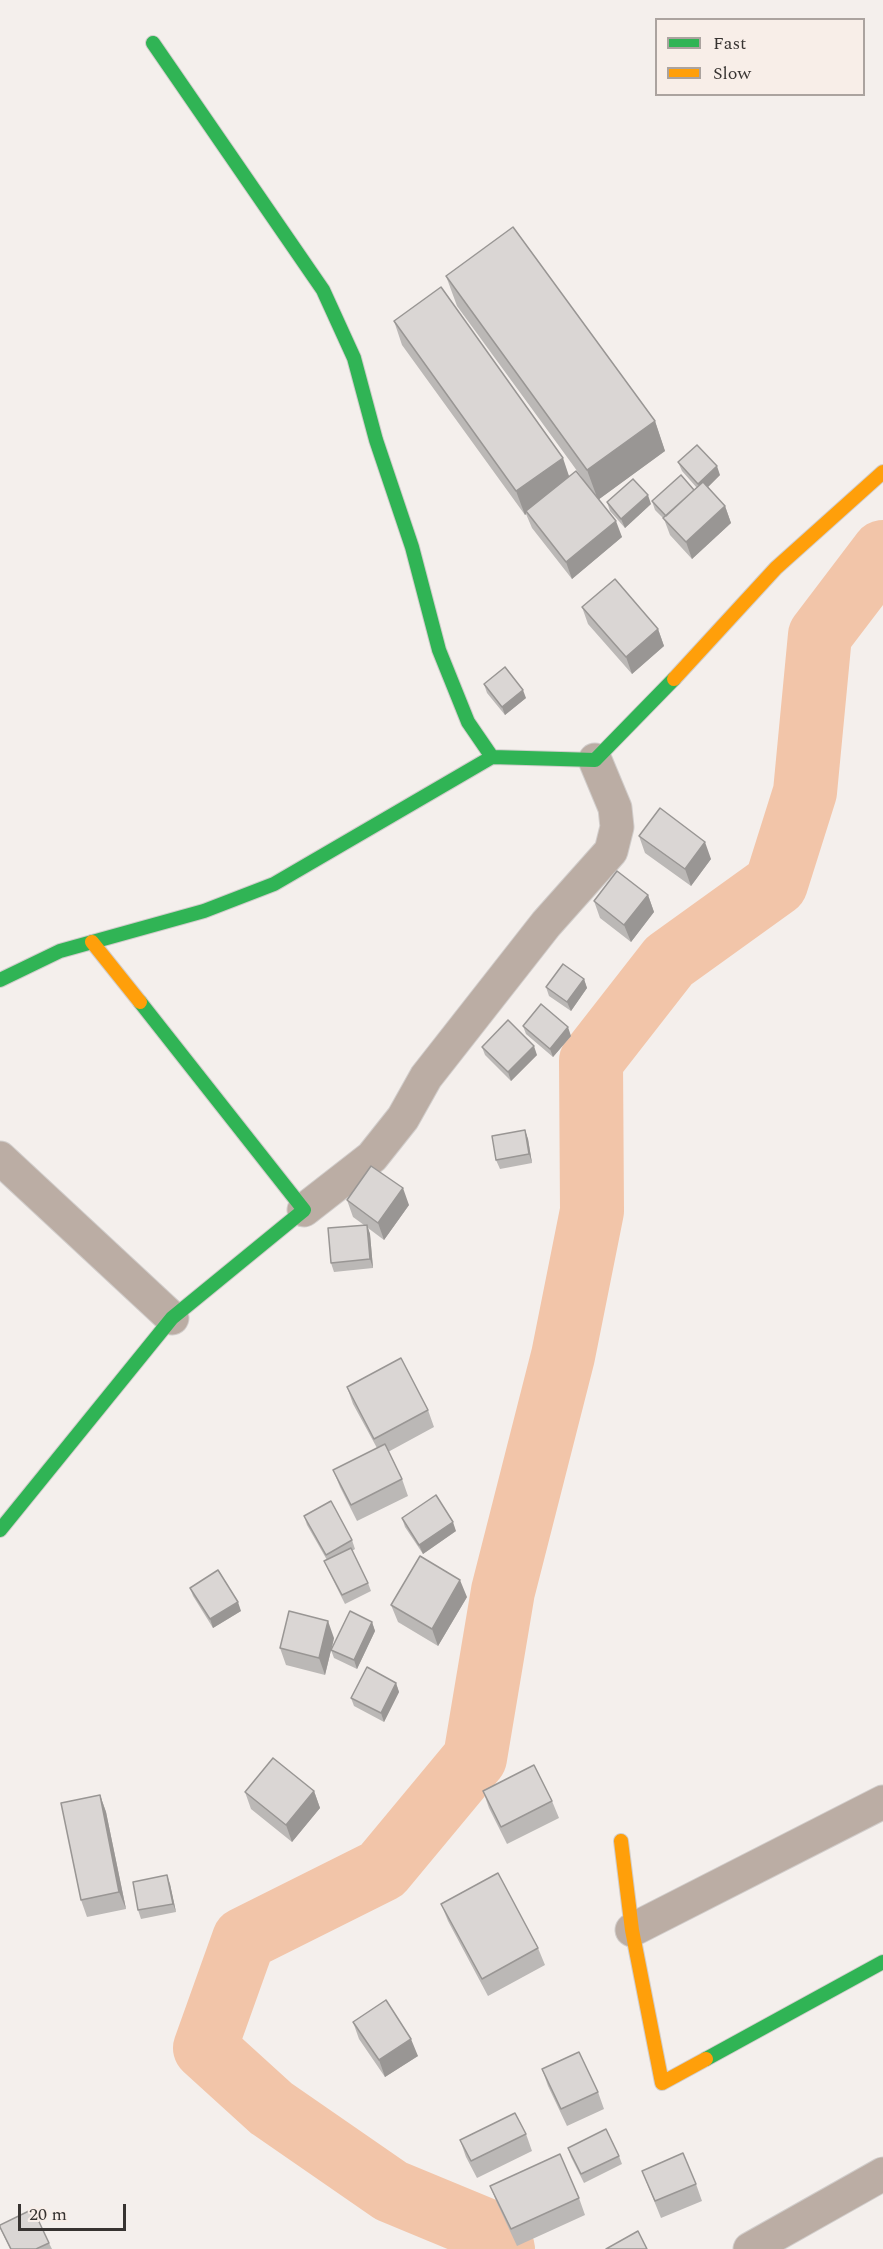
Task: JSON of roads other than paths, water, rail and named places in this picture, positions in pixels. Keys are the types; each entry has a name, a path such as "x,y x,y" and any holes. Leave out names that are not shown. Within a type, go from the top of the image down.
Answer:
{"street":[{"path":"153,43 323,290 354,358 376,440 412,547 439,650 468,722 492,757"},
{"path":"0,980 60,951 204,911 274,884 492,757 595,760 702,651 776,568 883,472"},
{"path":"0,1530 172,1318 304,1209 372,1157 403,1118 426,1077 546,924 611,851 617,827 615,808 595,760"},
{"path":"92,942 304,1209"},
{"path":"0,1158 172,1318"},
{"path":"632,1930 883,1802"},
{"path":"621,1841 632,1930 662,2083 883,1962"},
{"path":"750,2249 883,2174"}],"waterway":[{"path":"503,2249 495,2234 391,2191 271,2108 205,2048 244,1939 382,1870 475,1758 503,1591 563,1356 592,1211 591,1061 669,961 776,884 805,792 820,635 883,552"}]}
